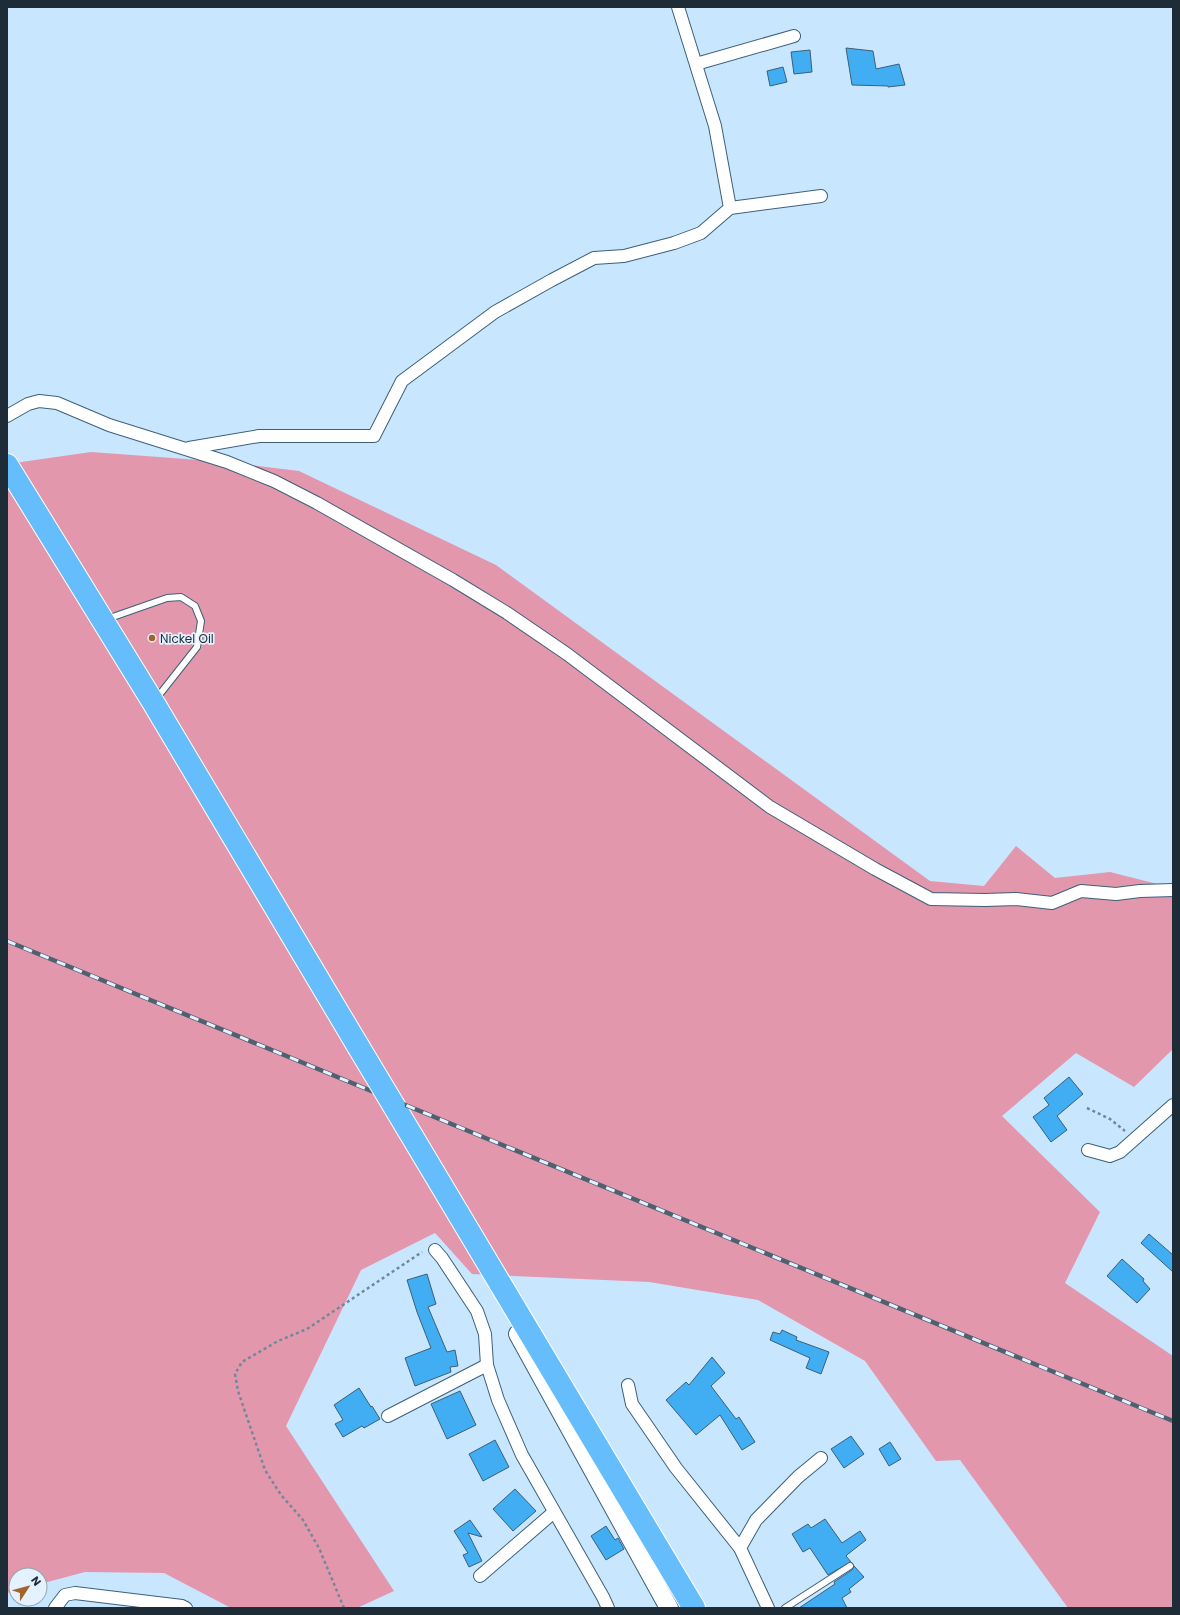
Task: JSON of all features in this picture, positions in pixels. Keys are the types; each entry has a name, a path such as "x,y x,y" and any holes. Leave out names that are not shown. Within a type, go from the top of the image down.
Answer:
{"highway":[{"path":"7,465 153,702 694,1608"}],"street":[{"path":"678,7 715,126 730,208"},
{"path":"696,64 794,36"},
{"path":"185,449 259,436 374,436 402,381 495,312 594,258 624,256 674,243 701,233 730,208 821,196"},
{"path":"7,416 39,401 57,403 109,425 226,462 274,481 317,503 453,580 507,613 567,654 770,807 875,869 931,899 1016,899 1052,904 1081,891 1116,894 1140,891 1173,890"},
{"path":"1088,1150 1110,1156 1120,1152 1173,1105"},
{"path":"473,1239 498,1296 669,1608"},
{"path":"435,1250 442,1258 477,1312 485,1334 487,1365 498,1400 522,1455 608,1608"},
{"path":"388,1416 487,1365"},
{"path":"628,1385 632,1404 672,1462 740,1548 768,1608"},
{"path":"740,1548 756,1520 798,1477 820,1458"},
{"path":"480,1576 554,1512"},
{"path":"55,1608 65,1595 75,1593 182,1606 186,1608"}],"lane":[{"path":"103,620 167,598 181,597 195,606 201,621 197,647 153,702"},
{"path":"785,1608 850,1566"}],"path":[{"path":"1087,1108 1110,1120 1135,1139"},
{"path":"344,1608 319,1548 303,1520 280,1495 265,1470 238,1391 235,1374 242,1362 278,1341 306,1329 425,1250 435,1250"}],"shaded area":[{"path":"91,452 227,462 299,471 496,565 930,881 984,886 1016,846 1055,878 1110,872 1173,888 1173,1049 1134,1087 1076,1053 1002,1116 1100,1212 1065,1283 1173,1356 1173,1608 1068,1608 960,1460 936,1461 865,1361 758,1300 649,1282 472,1274 435,1233 361,1270 286,1426 394,1591 357,1608 231,1608 164,1573 85,1572 48,1582 48,1567 8,1567 7,1593 7,464"}],"building":[{"path":"846,48 873,51 876,69 899,64 905,85 888,87 852,85"},
{"path":"810,50 812,72 794,74 791,52"},
{"path":"783,67 787,82 770,86 767,71"},
{"path":"1069,1077 1083,1094 1057,1116 1067,1130 1051,1142 1033,1117 1049,1105 1044,1098"},
{"path":"1149,1234 1173,1255 1173,1272 1141,1243"},
{"path":"1122,1259 1144,1279 1143,1281 1150,1289 1137,1303 1107,1276"},
{"path":"427,1274 436,1304 428,1307 447,1352 455,1350 458,1366 450,1367 451,1372 415,1386 405,1358 431,1348 417,1312 407,1280"},
{"path":"782,1330 797,1337 796,1340 829,1352 821,1374 806,1368 810,1358 770,1340 773,1332 780,1334"},
{"path":"712,1357 725,1373 711,1386 736,1419 739,1417 755,1442 742,1450 720,1415 696,1435 666,1400 686,1382 689,1385"},
{"path":"359,1388 380,1419 364,1428 362,1426 343,1437 335,1424 343,1420 334,1405"},
{"path":"460,1391 476,1425 447,1439 431,1404"},
{"path":"851,1436 864,1454 844,1468 831,1449"},
{"path":"495,1440 509,1467 483,1481 469,1454"},
{"path":"890,1442 901,1459 889,1466 879,1449"},
{"path":"515,1489 536,1511 513,1531 493,1509"},
{"path":"825,1519 842,1543 860,1531 866,1540 846,1556 851,1562 828,1575 810,1548 803,1552 792,1534 808,1524 811,1528"},
{"path":"470,1520 482,1537 468,1533 482,1561 469,1567 463,1555 468,1553 454,1531"},
{"path":"606,1526 615,1540 618,1538 624,1549 606,1560 591,1536"},
{"path":"854,1566 864,1577 849,1589 851,1592 842,1598 847,1608 799,1608 835,1584 834,1582 852,1570"}],"railway":[{"path":"7,941 1173,1421"}],"place":[{"name":"Nickel Oil","path":"152,638"}]}
